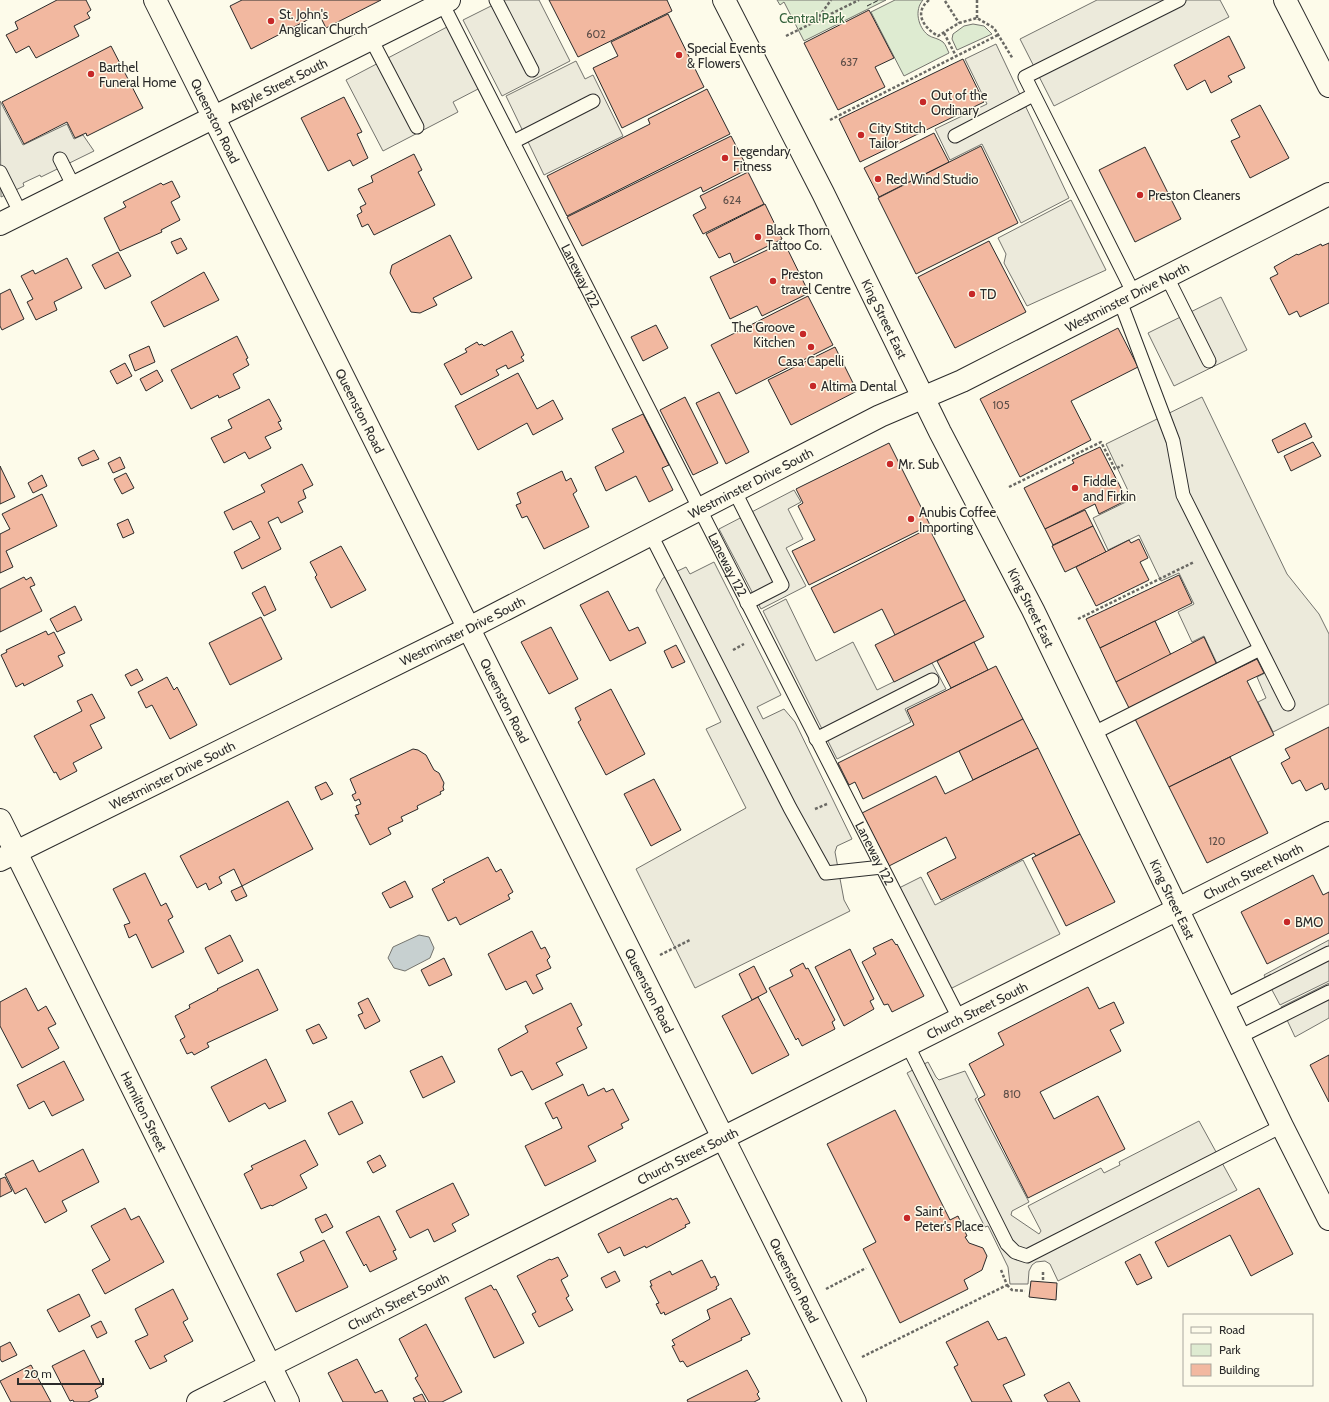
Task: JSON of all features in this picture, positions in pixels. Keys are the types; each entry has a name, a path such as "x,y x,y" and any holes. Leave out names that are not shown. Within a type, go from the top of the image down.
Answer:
{"street":[{"name":"Queenston Road","path":"155,0 854,1402"},
{"name":"King Street East","path":"724,0 820,186 923,397 1033,610 1282,1126 1329,1219"},
{"path":"1285,0 1329,86"},
{"name":"Argyle Street South","path":"0,224 446,2"},
{"name":"Westminster Drive North","path":"923,397 962,381 1329,194"},
{"name":"Westminster Drive South","path":"8,856 469,628 880,416 923,397"},
{"name":"Hamilton Street","path":"0,820 8,856 288,1402"},
{"name":"Church Street North","path":"1178,910 1329,833"},
{"name":"Church Street South","path":"198,1402 270,1367 907,1044 1178,910"}],"lane":[{"path":"496,0 532,70"},
{"path":"1179,0 1025,77 1127,297 1173,442 1183,494 1288,704"},
{"name":"Laneway 122","path":"446,2 513,142 959,1018"},
{"path":"371,39 417,127"},
{"path":"955,136 1033,95"},
{"path":"513,142 593,102"},
{"path":"60,159 74,188"},
{"path":"0,172 21,214"},
{"path":"1167,277 1209,361"},
{"path":"735,492 782,585 747,603"},
{"path":"651,535 826,873 882,867"},
{"path":"1092,734 1260,649"},
{"path":"816,739 932,680"},
{"path":"1224,1006 1329,953"},
{"path":"1239,1037 1329,992"},
{"path":"907,1044 1007,1244 1015,1252 1027,1256 1282,1126"}],"path":[{"path":"815,21 831,0"},
{"path":"786,36 860,0"},
{"path":"929,0 922,7 921,17 927,29 938,36 960,23 977,18 994,28 1025,77"},
{"path":"944,0 960,23"},
{"path":"977,0 979,8 977,18"},
{"path":"944,33 956,56"},
{"path":"830,120 998,35"},
{"path":"1009,487 1101,442 1115,469 1123,466"},
{"path":"1078,619 1212,553"},
{"path":"714,659 763,635"},
{"path":"796,816 846,797"},
{"path":"660,955 690,940"},
{"path":"1007,1244 995,1251 1007,1285 1012,1290 1025,1291"},
{"path":"804,1301 866,1268"},
{"path":"862,1357 1007,1285"}],"green space":[{"name":"Central Park","path":"777,0 886,0 804,41 784,2 780,5"},
{"path":"895,0 923,0 920,4 918,13 918,18 922,28 931,37 943,42 949,53 904,76 871,12"},
{"path":"973,24 984,26 992,34 957,50 952,39 953,34 964,26"}],"shaded area":[{"path":"503,0 539,0 570,61 502,96 463,20"},
{"path":"1097,0 1220,0 1229,17 1054,106 1020,39"},
{"path":"447,27 480,88 453,102 458,112 383,151 346,80"},
{"path":"996,44 1069,198 1021,223 982,144 950,160 935,129 987,104 965,59"},
{"path":"576,61 585,79 593,75 623,136 544,175 506,96"},
{"path":"0,101 23,145 67,124 74,139 83,135 94,151 41,177 40,175 23,183 24,186 1,197"},
{"path":"1071,200 1106,270 1027,306 1004,263 1006,254 998,238"},
{"path":"1221,297 1247,350 1174,386 1148,333"},
{"path":"1202,397 1287,574 1319,614 1329,634 1329,704 1273,732 1258,702 1266,698 1257,677 1265,673 1258,657 1222,674 1204,636 1192,642 1178,612 1194,604 1179,573 1161,581 1139,535 1108,550 1093,518 1132,499 1106,444"},
{"path":"794,490 801,502 788,509 803,539 786,548 806,586 761,609 719,529"},
{"path":"714,562 781,695 757,707 763,719 784,709 795,722 852,839 837,846 835,852 844,900 850,911 695,988 636,869 746,808 706,729 721,722 656,590 663,578 686,567 690,574"},
{"path":"786,599 816,661 853,642 877,690 932,663 946,689 905,709 911,722 837,759 763,611"},
{"path":"1023,860 1060,934 948,990 897,889 921,877 935,905"},
{"path":"419,935 429,937 434,948 430,958 405,971 394,968 388,958 393,947"},
{"path":"1329,940 1329,981 1280,1005 1264,975"},
{"path":"1329,983 1329,1018 1295,1037 1281,1007"},
{"path":"928,1062 939,1080 965,1071 978,1097 975,1099 1029,1202 1012,1211 1011,1215 1039,1234 1041,1231 1028,1206 1101,1168 1104,1173 1120,1165 1119,1162 1199,1121 1237,1190 1058,1281 1050,1264 1045,1261 1036,1262 1032,1265 1029,1271 1028,1284 1010,1284 1008,1267 988,1226 985,1227 907,1073"}],"building":[{"path":"57,0 86,0 91,10 87,13 90,18 74,26 79,36 36,58 29,46 16,53 6,35 18,29 15,22"},
{"name":"St. John's Anglican Church","path":"242,0 381,0 326,28 319,14 251,49 230,6"},
{"path":"549,0 667,0 672,11 578,57"},
{"path":"869,10 894,58 875,67 885,87 838,110 804,43"},
{"path":"668,14 704,87 622,128 593,68 618,56 611,42"},
{"path":"1229,36 1245,68 1228,76 1232,82 1211,93 1205,80 1187,90 1174,65"},
{"name":"Barthel Funeral Home","path":"111,46 143,108 87,136 86,133 75,138 67,122 24,144 2,102"},
{"path":"963,59 984,102 860,162 839,119"},
{"path":"707,89 730,134 567,216 547,176 650,124 648,119"},
{"path":"344,97 362,132 357,134 368,158 353,166 350,160 328,171 301,118"},
{"path":"1260,105 1289,158 1250,178 1231,141 1240,137 1231,120"},
{"path":"934,133 949,162 879,197 864,168"},
{"path":"731,136 748,169 703,192 701,187 582,246 567,217"},
{"path":"981,146 1018,223 916,274 878,198"},
{"name":"Preston Cleaners","path":"1145,147 1181,219 1135,242 1099,170"},
{"path":"414,154 422,170 418,172 435,205 374,235 368,224 362,227 357,215 362,212 360,207 366,204 358,189 373,182 371,176"},
{"path":"748,172 764,204 703,234 693,215 706,208 700,196"},
{"path":"172,181 180,197 171,202 180,220 161,230 162,232 120,251 104,218 126,207 123,202 161,183 163,185"},
{"path":"765,204 782,239 734,263 730,253 719,258 706,234"},
{"path":"450,235 472,278 433,298 437,305 420,313 411,312 390,273 392,265"},
{"path":"181,238 187,249 177,254 171,242"},
{"name":"TD","path":"989,241 1026,312 955,348 918,277"},
{"path":"784,242 809,293 762,316 757,306 730,319 710,277"},
{"path":"1329,243 1329,303 1300,317 1297,311 1289,315 1270,278 1278,274 1274,267 1297,254 1298,255 1321,244 1322,246"},
{"path":"118,252 131,276 105,289 92,265"},
{"path":"67,258 82,288 54,302 57,310 36,320 27,302 33,299 21,276 33,270 35,274"},
{"path":"204,272 219,300 164,327 151,302"},
{"path":"10,289 24,319 2,330 0,326 0,294"},
{"path":"808,296 833,345 736,394 711,345"},
{"path":"656,325 668,348 643,361 631,337"},
{"path":"1118,328 1138,367 1071,401 1091,440 1020,477 980,399"},
{"path":"512,331 524,355 521,357 524,361 508,369 506,365 496,370 499,375 461,395 444,364 467,352 465,349 477,342 479,345 482,344 484,346"},
{"path":"237,336 248,358 246,359 249,365 233,374 240,388 219,398 218,395 191,409 171,370"},
{"path":"149,346 155,362 135,371 129,355"},
{"name":"Altima Dental","path":"835,347 857,391 791,425 768,380"},
{"path":"125,363 132,376 117,384 110,371"},
{"path":"157,370 163,381 146,391 140,379"},
{"path":"518,373 537,409 553,400 563,419 533,435 527,423 478,450 455,406"},
{"path":"719,392 749,452 726,464 696,403"},
{"path":"685,397 718,463 693,475 660,410"},
{"path":"269,399 281,421 278,422 282,429 265,437 271,448 249,459 245,452 224,463 211,438 232,428 228,420"},
{"path":"643,414 669,465 662,468 673,490 649,502 636,476 606,491 595,467 624,452 612,429"},
{"path":"1305,423 1312,437 1278,453 1272,440"},
{"path":"1313,442 1321,456 1291,471 1284,456"},
{"path":"889,443 930,525 809,585 792,551 815,540 798,506 803,503 796,489"},
{"path":"1100,447 1127,500 1099,514 1095,504 1045,529 1024,488 1074,463 1072,460"},
{"path":"94,450 99,459 82,466 78,458"},
{"path":"120,457 125,468 113,473 108,463"},
{"path":"302,464 313,485 303,490 306,498 298,502 303,512 281,523 278,517 268,522 281,549 242,569 234,552 260,538 251,521 233,530 224,512 265,492 261,485"},
{"path":"0,466 15,497 0,504"},
{"path":"562,471 566,481 571,478 577,491 573,494 589,527 544,549 527,516 522,518 516,505 521,503 517,493"},
{"path":"126,473 134,488 122,494 114,479"},
{"path":"42,475 47,486 33,493 28,483"},
{"path":"42,494 57,526 6,551 13,567 0,573 0,534 10,529 2,514"},
{"path":"1085,510 1093,526 1053,545 1045,529"},
{"path":"128,519 134,533 123,538 117,524"},
{"path":"1093,526 1106,552 1065,572 1052,546"},
{"path":"929,528 965,600 895,635 882,609 834,633 811,588"},
{"path":"1139,539 1148,558 1140,562 1149,580 1096,606 1076,567 1129,540 1131,543"},
{"path":"341,546 366,590 331,608 315,577 317,575 310,562"},
{"path":"1179,575 1192,603 1100,648 1086,619"},
{"path":"24,577 26,580 31,577 35,585 30,587 42,611 0,632 0,589"},
{"path":"265,586 276,610 264,616 252,593"},
{"path":"608,591 629,631 638,627 646,643 610,661 580,605"},
{"path":"965,600 984,637 894,682 875,645"},
{"path":"75,606 82,620 57,632 50,619"},
{"path":"261,617 282,659 230,685 209,643"},
{"path":"1155,621 1171,655 1116,682 1100,648"},
{"path":"551,627 578,679 549,694 521,642"},
{"path":"46,631 48,635 54,632 65,653 58,656 63,666 24,686 23,683 16,687 1,655 7,652 6,650"},
{"path":"1204,637 1217,665 1129,708 1116,682"},
{"path":"974,642 988,670 951,688 937,661"},
{"path":"676,645 685,662 672,668 664,651"},
{"path":"1257,659 1264,673 1247,681 1274,735 1169,787 1135,719"},
{"path":"996,666 1023,719 863,799 855,782 849,785 838,763 914,725 907,710"},
{"path":"137,669 143,680 131,686 125,675"},
{"path":"167,677 174,690 177,687 197,725 170,739 152,705 146,708 138,692"},
{"path":"611,689 645,754 606,775 578,722 581,720 575,708"},
{"path":"92,694 105,718 90,725 102,748 73,763 77,771 60,780 56,772 54,773 34,736 82,711 77,701"},
{"path":"1023,719 1038,748 973,780 959,751"},
{"path":"1329,727 1329,788 1325,790 1322,783 1306,791 1300,780 1292,784 1281,763 1290,758 1285,749"},
{"path":"1038,748 1080,834 1036,856 1034,853 941,900 927,873 956,858 946,837 889,866 862,813 936,776 945,794"},
{"path":"413,749 426,755 434,770 439,773 444,783 444,790 440,792 441,794 417,806 418,809 401,817 403,821 388,828 391,834 370,845 355,815 359,814 356,806 361,804 359,799 355,801 352,795 356,793 350,779"},
{"path":"1230,757 1268,833 1207,863 1169,787"},
{"path":"654,779 681,830 651,846 624,794"},
{"path":"326,782 333,794 321,800 315,787"},
{"path":"288,801 313,849 242,886 234,869 219,877 222,883 209,890 206,883 197,888 180,856"},
{"path":"1080,834 1115,902 1066,926 1032,858"},
{"path":"488,857 496,872 501,869 513,892 508,895 510,899 460,925 456,917 448,921 432,889 445,882 443,880"},
{"path":"145,873 161,906 166,903 173,917 168,920 184,952 152,968 136,934 129,938 124,925 130,923 113,889"},
{"name":"BMO","path":"1313,875 1323,895 1329,892 1329,933 1267,964 1241,912"},
{"path":"405,881 413,897 390,908 382,893"},
{"path":"242,886 247,896 236,901 231,891"},
{"path":"532,931 541,949 545,947 550,957 547,960 551,968 536,975 543,989 533,994 526,981 506,990 488,954"},
{"path":"230,935 243,961 218,974 205,948"},
{"path":"892,939 896,945 897,944 924,996 892,1012 888,1004 884,1005 862,962 876,954 873,948"},
{"path":"850,949 874,999 870,1001 874,1009 844,1026 815,967"},
{"path":"444,958 452,975 429,986 421,970"},
{"path":"803,963 806,969 808,968 835,1020 832,1022 835,1029 802,1046 798,1038 796,1040 769,988 793,976 790,970"},
{"path":"754,966 767,992 752,1000 739,974"},
{"path":"258,969 278,1010 207,1043 209,1047 194,1055 192,1052 187,1054 180,1040 185,1037 175,1016 190,1008 189,1005 218,990 217,989"},
{"path":"1088,987 1099,1009 1114,1002 1124,1023 1110,1030 1121,1051 1040,1092 1054,1119 1098,1096 1125,1149 1028,1198 978,1099 985,1095 969,1064 1004,1045 998,1033"},
{"path":"26,988 38,1011 46,1006 56,1024 48,1028 59,1048 22,1068 0,1026 0,1002"},
{"path":"758,997 789,1055 752,1074 722,1016"},
{"path":"368,998 380,1021 365,1029 358,1015 363,1013 358,1003"},
{"path":"571,1003 582,1025 577,1028 587,1048 556,1063 563,1075 532,1090 522,1071 511,1076 498,1049 528,1032 525,1026"},
{"path":"319,1024 327,1038 313,1044 306,1030"},
{"path":"1329,1055 1329,1102 1310,1065"},
{"path":"442,1056 455,1082 423,1098 410,1071"},
{"path":"266,1059 286,1101 269,1109 265,1103 229,1122 211,1087"},
{"path":"64,1061 84,1100 52,1116 44,1101 29,1109 17,1085"},
{"path":"583,1084 588,1096 604,1088 606,1092 613,1089 629,1120 621,1124 623,1128 588,1146 596,1161 545,1186 525,1146 562,1128 557,1117 553,1119 545,1103"},
{"path":"352,1101 363,1123 339,1135 328,1113"},
{"name":"Saint Peter's Place","path":"895,1110 950,1220 958,1216 967,1236 965,1237 969,1243 983,1248 987,1256 982,1270 964,1280 968,1289 900,1323 863,1249 876,1242 827,1144"},
{"path":"305,1140 318,1165 300,1175 307,1188 272,1206 271,1205 261,1209 244,1174 253,1169 251,1166"},
{"path":"83,1149 99,1182 62,1201 67,1211 45,1223 26,1188 15,1194 5,1174 33,1160 39,1172"},
{"path":"380,1155 386,1166 373,1173 367,1162"},
{"path":"5,1177 12,1191 0,1197 0,1179"},
{"path":"453,1183 469,1215 452,1224 456,1231 434,1242 428,1229 410,1238 396,1211"},
{"path":"1259,1188 1293,1254 1251,1276 1230,1235 1168,1267 1155,1242"},
{"path":"671,1198 672,1200 677,1198 690,1223 685,1225 686,1227 646,1248 645,1246 624,1256 620,1247 608,1253 598,1234"},
{"path":"125,1208 131,1220 139,1216 164,1262 105,1294 92,1270 110,1260 91,1226"},
{"path":"326,1214 333,1227 322,1233 315,1219"},
{"path":"379,1216 396,1250 393,1251 397,1259 370,1272 366,1264 364,1266 346,1232"},
{"path":"324,1240 348,1287 296,1312 277,1274 304,1261 300,1252"},
{"path":"1140,1254 1152,1278 1137,1285 1125,1262"},
{"path":"558,1257 568,1276 561,1280 569,1296 566,1298 573,1310 539,1327 532,1314 536,1312 517,1276 550,1259 551,1260"},
{"path":"702,1260 711,1278 715,1276 719,1285 716,1287 717,1289 665,1315 664,1312 661,1314 656,1304 659,1303 650,1286 652,1286 650,1281 670,1271 672,1275"},
{"path":"615,1271 620,1281 606,1288 601,1278"},
{"path":"1031,1281 1057,1283 1056,1300 1029,1297"},
{"path":"491,1285 494,1290 496,1289 524,1343 494,1358 465,1298"},
{"path":"173,1289 188,1319 183,1322 193,1341 164,1356 167,1361 150,1369 135,1341 148,1335 135,1309"},
{"path":"79,1294 90,1316 59,1332 47,1310"},
{"path":"731,1298 750,1334 741,1338 742,1340 687,1367 683,1361 680,1362 672,1346 675,1345 672,1340 710,1319 707,1310"},
{"path":"101,1321 107,1333 97,1338 91,1326"},
{"path":"988,1321 998,1340 1006,1337 1025,1375 1003,1385 1012,1402 972,1402 954,1367 958,1365 946,1342"},
{"path":"426,1324 462,1392 442,1402 429,1402 415,1378 418,1376 399,1339"},
{"path":"10,1342 17,1355 2,1362 0,1359 0,1347"},
{"path":"84,1350 102,1386 95,1390 98,1397 88,1402 74,1402 73,1400 70,1401 52,1366"},
{"path":"357,1359 375,1393 382,1390 388,1402 343,1402 328,1373"},
{"path":"31,1365 51,1402 11,1402 0,1381"},
{"path":"747,1370 759,1392 757,1394 760,1399 754,1402 688,1402 687,1400"},
{"path":"1069,1382 1080,1402 1048,1402 1044,1395"},
{"path":"422,1394 426,1402 415,1402 413,1398"}],"fence":[{"path":"867,6 879,0"}],"place":[{"name":"St. John's Anglican Church","path":"271,21"},
{"name":"Special Events & Flowers","path":"679,55"},
{"name":"Barthel Funeral Home","path":"91,74"},
{"name":"Out of the Ordinary","path":"923,102"},
{"name":"City Stitch Tailor","path":"861,135"},
{"name":"Legendary Fitness","path":"725,158"},
{"name":"Red Wind Studio","path":"878,179"},
{"name":"Preston Cleaners","path":"1140,195"},
{"name":"Black Thorn Tattoo Co.","path":"758,237"},
{"name":"Preston travel Centre","path":"773,281"},
{"name":"TD","path":"972,294"},
{"name":"The Groove Kitchen","path":"803,334"},
{"name":"Casa Capelli","path":"811,347"},
{"name":"Altima Dental","path":"813,386"},
{"name":"Mr. Sub","path":"890,464"},
{"name":"Fiddle and Firkin","path":"1075,488"},
{"name":"Anubis Coffee Importing","path":"911,519"},
{"name":"BMO","path":"1287,922"},
{"name":"Saint Peter's Place","path":"907,1218"}]}
